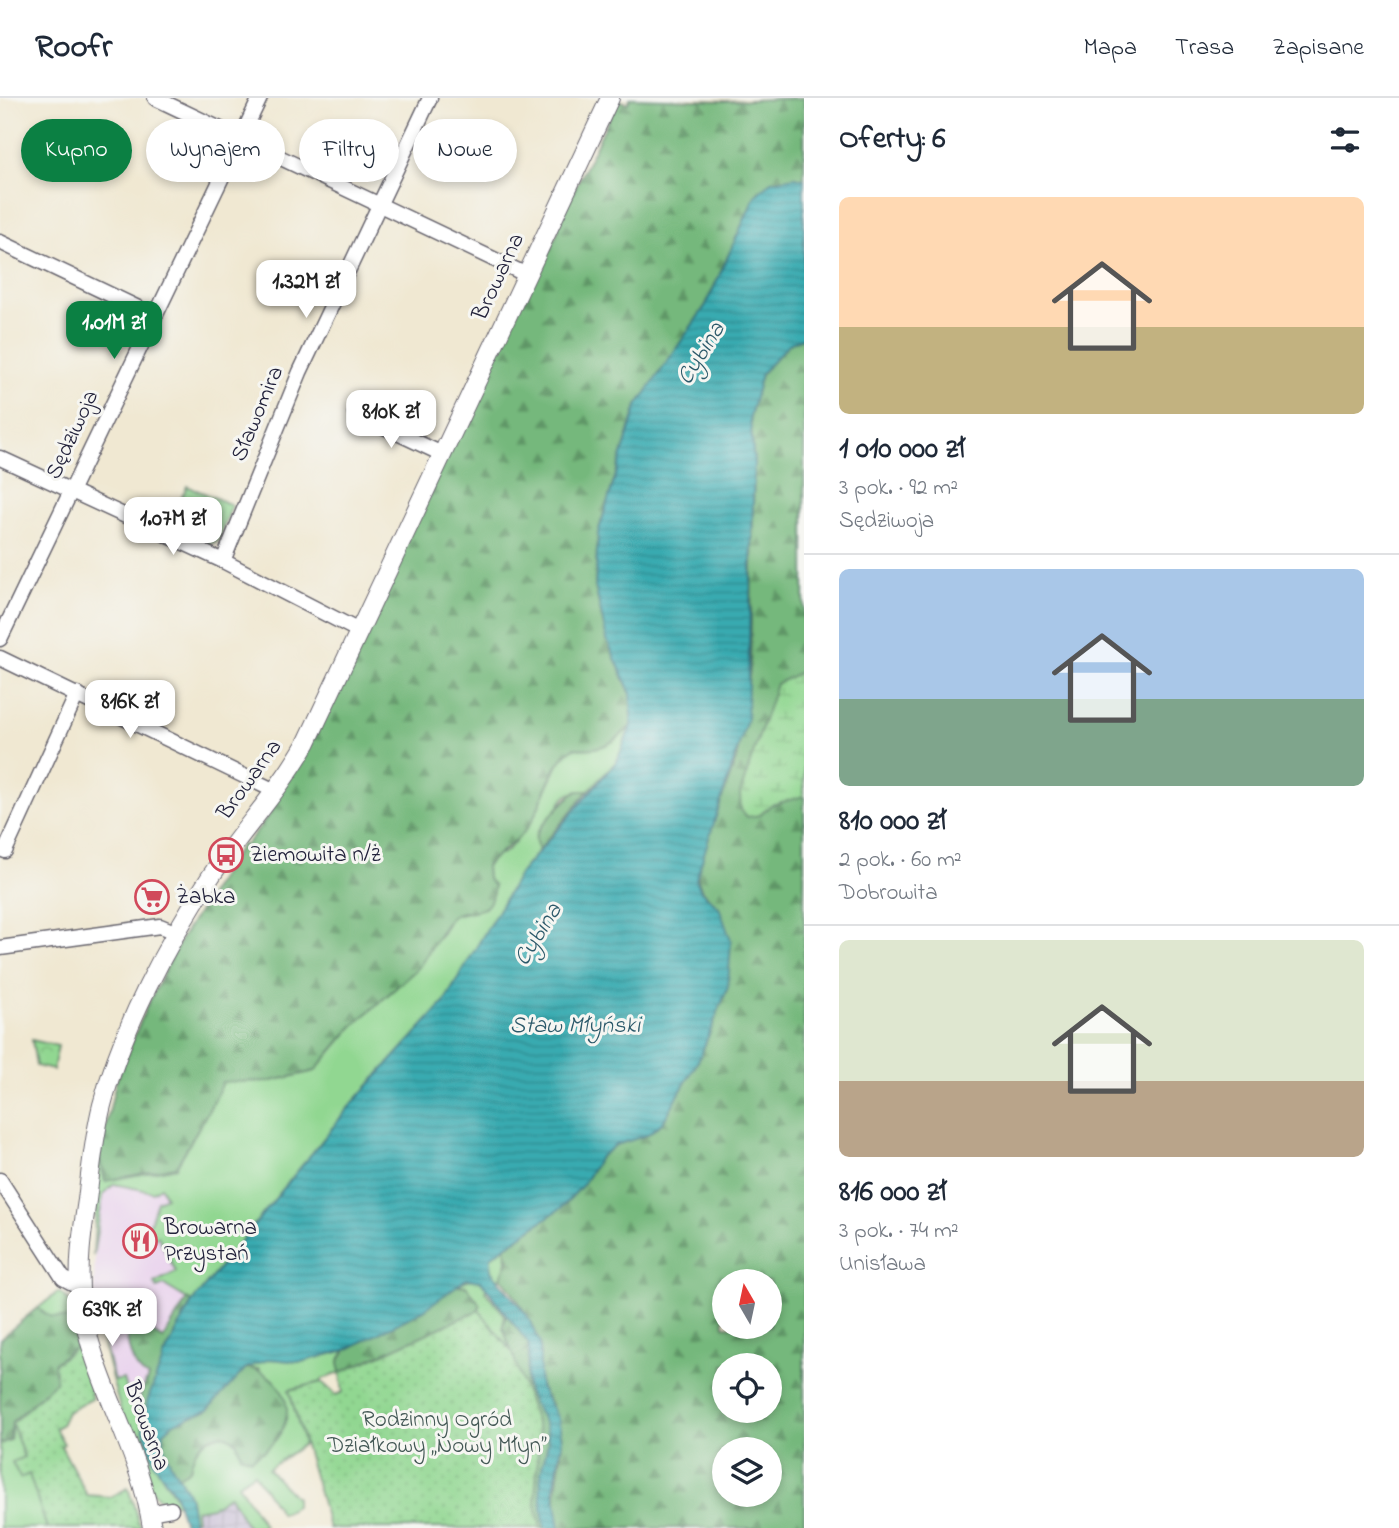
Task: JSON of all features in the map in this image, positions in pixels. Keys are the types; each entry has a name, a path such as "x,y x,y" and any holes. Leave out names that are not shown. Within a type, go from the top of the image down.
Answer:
{"street":[{"path":"156,98 198,119"},
{"name":"Sędziwoja","path":"250,119 260,98"},
{"name":"Sławomira","path":"223,561 289,398 430,98"},
{"name":"Browarna","path":"171,1509 150,1521 90,1342 80,1287 80,1251 103,1103 143,1000 177,933 213,873 275,791 307,742 610,98"},
{"path":"285,161 527,275"},
{"name":"Sędziwoja","path":"0,639 219,182"},
{"path":"0,242 155,316"},
{"path":"355,413 442,454"},
{"path":"0,458 223,561 359,631"},
{"path":"0,658 275,791"},
{"path":"5,851 77,694"},
{"path":"0,948 160,926 177,933"},
{"path":"0,1180 63,1278 80,1287"}],"shaded area":[{"path":"315,1071 140,1401 128,1395 114,1381 94,1289 95,1252 105,1181 236,1080 272,1081"},
{"path":"230,1495 248,1528 188,1528 193,1527 194,1510 212,1507"}],"green space":[{"path":"630,98 725,101 804,98 804,179 795,177 755,196 706,305 637,406 598,533 595,586 607,640 631,694 631,726 606,745 574,748 565,755 553,773 530,824 486,866 487,878 494,886 489,904 479,910 451,916 419,967 352,1027 315,1071 272,1081 222,1082 176,1167 105,1181 99,1156 116,1082 146,1008 182,937 242,844 245,846 272,811 269,808 538,265 542,266 559,229 556,227 618,100 628,103"},
{"path":"804,337 804,1528 560,1528 556,1494 562,1443 560,1428 540,1384 539,1350 532,1326 501,1277 508,1260 505,1247 561,1208 582,1186 600,1157 615,1145 647,1135 663,1122 699,1059 728,987 719,907 701,889 698,865 737,757 750,670 754,463 750,417 761,374 789,344"},
{"path":"187,486 232,505 218,541 208,544 169,525"},
{"path":"804,670 804,796 771,805 760,815 747,817 741,810 740,794 776,684"},
{"path":"631,726 617,761 588,791 574,792 566,796 540,831 537,839 539,850 520,873 443,1004 350,1106 192,1302 164,1285 157,1288 154,1283 176,1272 158,1236 148,1240 144,1231 148,1229 157,1201 166,1197 161,1187 153,1192 114,1184 103,1195 93,1256 99,1156 106,1180 176,1167 222,1082 272,1081 315,1071 352,1027 442,933 451,916 485,908 486,866 494,857 507,851 531,823 562,756 574,748 606,745"},
{"path":"578,791 588,791 539,850 536,835 540,828 562,803"},
{"path":"32,1040 58,1046 53,1070 36,1066"},
{"path":"505,1247 507,1265 498,1280 491,1271 491,1257"},
{"path":"473,1278 480,1279 487,1288 485,1291 505,1315 503,1327 512,1352 479,1310 480,1304 466,1286 455,1285"},
{"path":"455,1285 466,1286 480,1304 479,1310 340,1373 339,1361 346,1350 424,1310"},
{"path":"58,1292 72,1307 80,1344 54,1363 12,1423 24,1458 13,1463 29,1473 47,1528 0,1528 0,1339"},
{"path":"187,1299 192,1302 164,1356 144,1418 139,1402 148,1377 133,1361 126,1324 135,1322 163,1339"},
{"path":"37,1308 51,1317 74,1319 80,1344 54,1363 57,1381 12,1422 10,1440 0,1444 0,1339"},
{"name":"Rodzinny Ogród Działkowy „Nowy Młyn”","path":"479,1310 512,1352 539,1432 535,1502 541,1528 329,1528 289,1390 322,1382 336,1395 343,1392 340,1373"},
{"path":"507,1313 528,1343 531,1355 526,1381 547,1427 548,1442 541,1474 545,1528 541,1528 535,1502 539,1431 503,1327"},
{"path":"97,1317 114,1381 123,1379 128,1395 138,1400 143,1429 155,1465 180,1504 166,1502 157,1497 137,1460 120,1410"},
{"path":"80,1344 98,1390 90,1393 92,1399 67,1412 61,1425 55,1428 64,1444 61,1446 87,1495 111,1497 128,1488 141,1528 47,1528 29,1474 20,1478 12,1462 24,1457 12,1423 56,1381 54,1364"},
{"path":"346,1350 339,1361 340,1373 322,1379 322,1382 289,1390 304,1444 268,1469 296,1498 296,1506 281,1514 254,1473 238,1484 264,1525 260,1528 248,1528 230,1495 212,1507 195,1510 196,1519 192,1520 190,1498 177,1477 190,1469 196,1449 215,1436 223,1434 236,1441 241,1455 260,1369 245,1368 270,1359 301,1362"},
{"path":"245,1368 263,1373 283,1394 287,1413 280,1434 267,1449 251,1459 241,1455 236,1441 223,1434 209,1438 196,1450 190,1469 177,1477 162,1446 164,1432 174,1423 208,1410"}],"water":[{"name":"Staw Młyński","path":"795,177 804,179 804,337 789,344 761,374 750,417 754,463 747,720 696,879 701,891 719,907 731,941 728,987 699,1059 663,1122 647,1135 616,1145 600,1157 582,1186 561,1208 491,1257 491,1271 527,1315 540,1343 540,1387 558,1418 562,1440 554,1490 560,1528 545,1528 540,1481 548,1434 528,1391 528,1343 481,1281 466,1279 424,1310 346,1350 301,1362 270,1359 246,1368 208,1410 174,1423 164,1432 164,1441 167,1457 189,1497 194,1527 185,1528 175,1494 155,1465 143,1429 147,1402 164,1356 192,1302 350,1106 443,1004 520,873 617,761 631,726 631,694 607,640 595,586 598,533 637,406 706,305 755,196 771,181"}],"place":[{"name":"Ziemowita n/ż","path":"226,855"},
{"name":"Żabka","path":"152,897"},
{"name":"Browarna Przystań","path":"140,1241"}],"water label":[{"name":"Cybina","path":"702,354"},
{"name":"Cybina","path":"539,935"}]}
